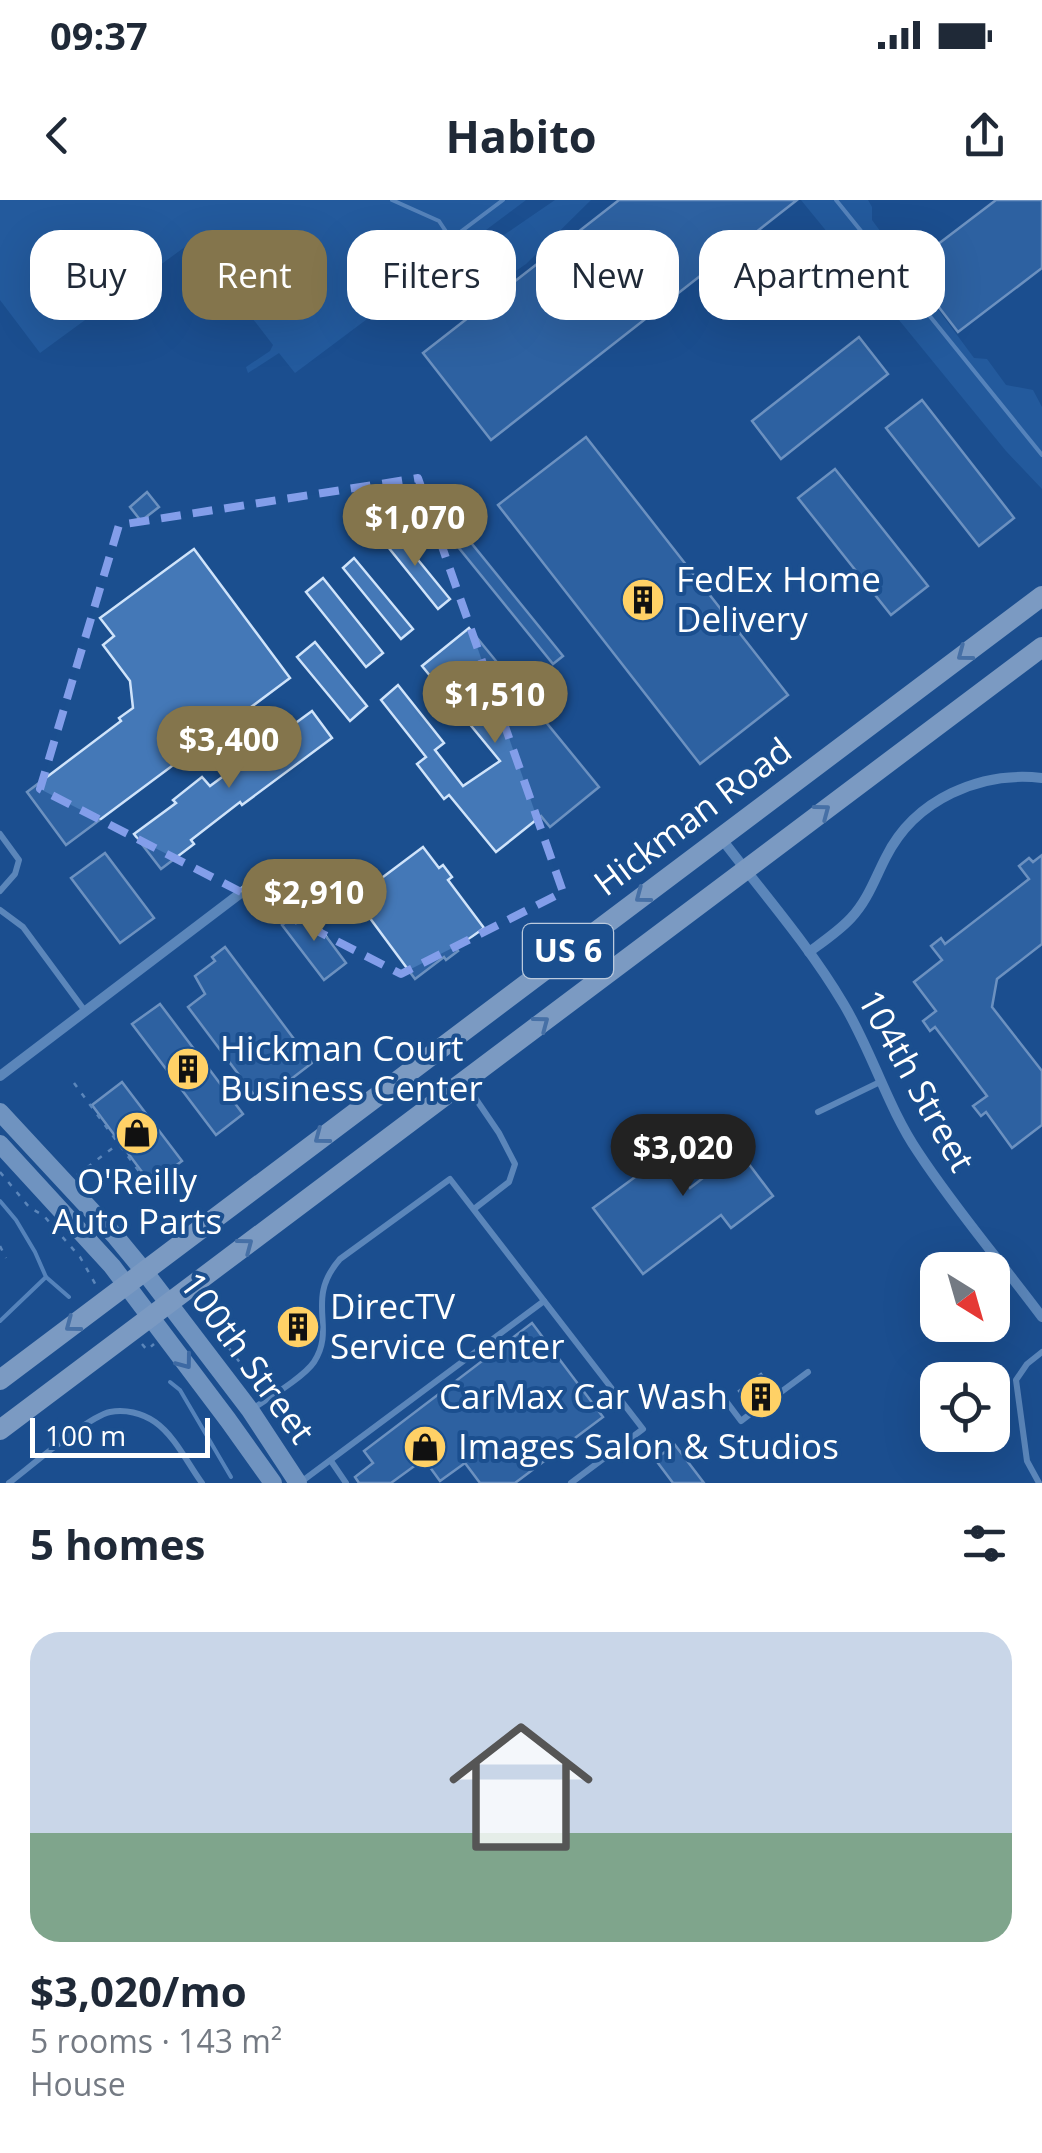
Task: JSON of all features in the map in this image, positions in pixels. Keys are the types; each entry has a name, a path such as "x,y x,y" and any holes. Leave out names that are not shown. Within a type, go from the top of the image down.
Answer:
{"main road":[{"name":"Hickman Road","path":"0,1380 1042,596"},
{"name":"Hickman Road","path":"0,1430 1042,647"},
{"name":"100th Street","path":"0,1112 144,1271 159,1310 273,1483"},
{"name":"100th Street","path":"0,1144 126,1284 159,1310 250,1410 298,1483"}],"street":[{"path":"809,952 853,916 872,889 896,840 921,812 947,795 984,781 1018,775 1042,778"},
{"name":"104th Street","path":"720,837 844,1004 917,1151 1042,1316"},
{"path":"0,1076 250,886"}],"lane":[{"path":"0,834 19,860 16,874 0,891"},
{"path":"0,910 23,927 85,1010"},
{"path":"818,1112 882,1081"},
{"path":"464,1082 499,1133 514,1164 509,1182 474,1209"},
{"path":"250,1410 312,1366 322,1338 322,1288 340,1259 450,1179 643,1429 572,1483"},
{"path":"298,1483 544,1301"},
{"path":"1040,1483 1026,1461 1016,1380 1026,1364 1042,1352"},
{"path":"777,1395 808,1372"},
{"path":"720,1393 742,1421 754,1411"},
{"path":"9,1483 102,1414 124,1411 148,1418 161,1427 202,1483"},
{"path":"331,1461 346,1483"}],"path":[{"path":"74,1083 149,1185"},
{"path":"76,1176 118,1144"},
{"path":"0,1172 80,1258 98,1288"},
{"path":"0,1246 6,1258"},
{"path":"142,1345 146,1350 155,1342"}],"highlighted area":[{"path":"418,478 563,892 401,974 40,789 119,525"}],"shaded area":[{"path":"0,200 526,200 486,230 347,230 347,320 366,320 295,373 279,353 248,373 246,367 273,345 254,320 327,320 327,230 182,230 182,249 162,264 162,230 30,230 30,320 85,320 40,353 0,300"},
{"path":"555,200 591,200 561,230 536,230 536,254 516,271 516,230 511,230"},
{"path":"801,200 868,200 872,220 879,230 826,230"},
{"path":"945,319 974,358 987,359 1006,385 1033,390 1042,407 1042,489 899,320"}],"building":[{"path":"619,200 797,200 759,230 699,230 699,277 679,293 679,230 581,230"},
{"path":"996,200 1042,200 1042,268 958,332 945,315 945,239"},
{"path":"536,265 536,320 644,320 491,440 423,353 465,320 516,320 516,280"},
{"path":"859,337 888,374 781,459 752,421"},
{"path":"922,400 1014,518 979,546 886,428"},
{"name":"FedEx Home Delivery","path":"586,437 788,695 700,764 498,505"},
{"path":"835,469 928,586 891,615 798,498"},
{"path":"147,492 159,507 141,521 130,507"},
{"path":"434,497 563,656 553,664 424,505"},
{"path":"392,528 450,599 438,609 380,537"},
{"path":"194,549 290,678 66,845 27,792 133,708 130,681 103,645 114,636 100,618"},
{"path":"354,558 413,629 401,639 343,568"},
{"path":"323,578 383,653 366,667 306,592"},
{"path":"469,628 599,787 550,827 541,816 496,852 449,795 444,799 417,764 426,757 381,700 398,685 444,743 435,750 463,786 500,761 422,666"},
{"path":"315,642 367,706 350,721 297,657"},
{"path":"312,711 332,738 242,805 240,802 161,869 134,834 176,803 173,800 202,777 210,786"},
{"path":"423,847 439,868 443,865 452,877 448,880 484,928 446,960 444,957 415,979 355,898"},
{"path":"105,853 154,918 120,943 71,878"},
{"path":"1042,855 1042,944 997,979 992,1007 1042,1071 1042,1125 1012,1148 986,1112 981,1116 973,1106 987,1096 935,1027 930,1031 923,1021 936,1011 914,982 942,960 931,946 941,938 945,944 1029,879 1019,866"},
{"path":"305,908 346,963 324,980 282,925"},
{"path":"225,947 312,1063 260,1103 188,1007 205,994 195,976 215,961 212,957"},
{"name":"Hickman Court Business Center","path":"160,1004 243,1114 216,1135 132,1024"},
{"name":"O'Reilly Auto Parts","path":"122,1082 182,1161 151,1184 92,1105"},
{"path":"706,1121 711,1128 718,1122 729,1138 736,1133 743,1141 736,1147 773,1196 731,1228 721,1215 643,1274 593,1208 665,1155 690,1188 708,1174 686,1146 701,1135 696,1128"},
{"name":"DirecTV Service Center","path":"307,1312 312,1338 288,1343 283,1316"},
{"path":"532,1323 603,1417 515,1483 480,1483 465,1463 440,1481 424,1459 391,1483 359,1483 355,1477 373,1463 364,1451"},
{"name":"CarMax Car Wash","path":"761,1374 773,1389 771,1398 778,1402 758,1416 760,1408 750,1405 739,1391"},
{"path":"675,1445 704,1483 673,1483 655,1459"}],"waterway":[{"path":"392,200 439,221 451,239 503,200"},
{"path":"836,200 1042,455"},
{"path":"0,1201 16,1220 46,1277 69,1297"},
{"path":"0,1321 46,1277"},
{"path":"170,1382 180,1390 231,1477"}],"place":[{"name":"FedEx Home Delivery","path":"643,600"},
{"name":"Hickman Court Business Center","path":"188,1069"},
{"name":"O'Reilly Auto Parts","path":"137,1133"},
{"name":"DirecTV Service Center","path":"298,1327"},
{"name":"CarMax Car Wash","path":"761,1397"},
{"name":"Images Salon & Studios","path":"425,1447"}]}
